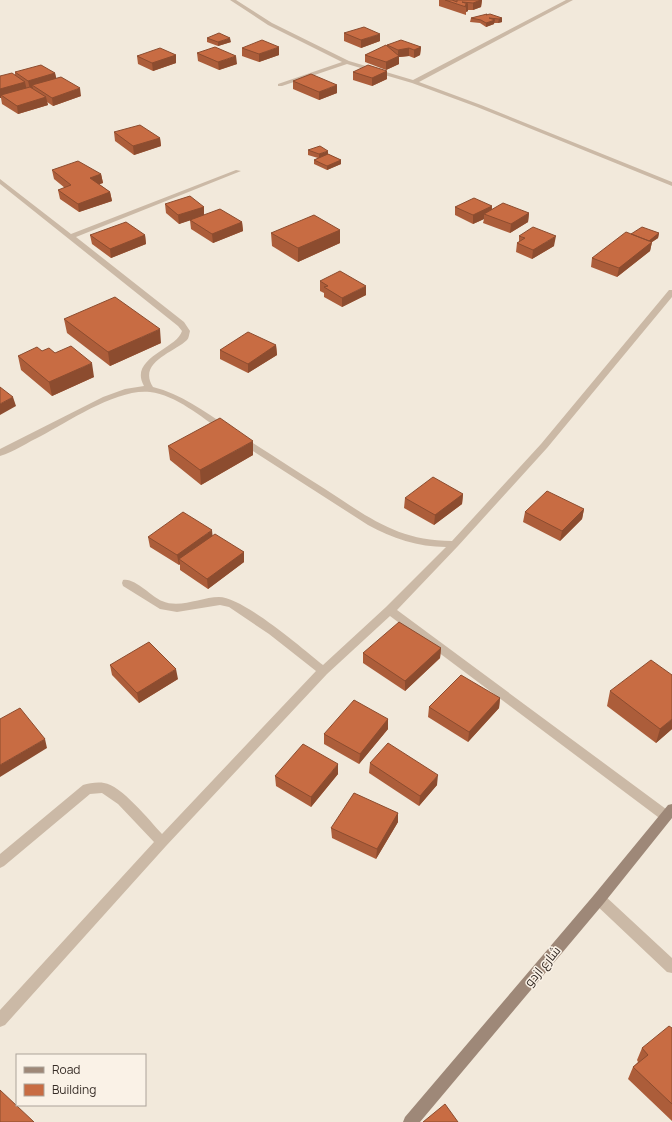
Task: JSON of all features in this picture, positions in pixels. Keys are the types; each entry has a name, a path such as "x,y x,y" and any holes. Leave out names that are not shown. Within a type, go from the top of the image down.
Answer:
{"street":[{"path":"233,0 270,24 347,62 414,82 479,106 672,184"},
{"path":"414,82 570,0"},
{"path":"280,85 347,62"},
{"path":"70,237 238,171"},
{"path":"0,181 181,324 186,331 184,338 154,359 147,369 145,380 150,389"},
{"path":"0,1020 162,842 323,671 390,610 456,544 544,446 672,292"},
{"path":"0,453 107,399 137,390 150,389 175,398 199,411 371,522 391,533 423,543 456,544"},
{"path":"127,583 160,605 177,608 220,601 232,604 273,632 323,671"},
{"path":"390,610 669,813"},
{"path":"0,862 87,790 104,788 122,800 162,842"},
{"name":"شارع ازدو","path":"410,1122 599,899 669,813"},
{"path":"599,899 672,967"}],"building":[{"path":"445,0 457,2 457,0 481,0 473,3 462,2 468,4 465,5 466,7"},
{"path":"487,14 486,15 490,14 502,18 489,18 495,20 486,23 481,20 471,18"},
{"path":"364,27 380,34 361,40 344,33"},
{"path":"219,33 230,38 218,42 207,38"},
{"path":"262,40 279,47 259,54 242,48"},
{"path":"401,40 421,47 414,50 409,48 398,50 387,45"},
{"path":"386,45 399,56 386,62 365,55"},
{"path":"215,47 236,56 218,62 197,53"},
{"path":"160,48 176,55 152,63 137,56"},
{"path":"41,65 55,73 28,81 15,72"},
{"path":"368,65 387,71 372,78 353,72"},
{"path":"12,73 25,82 0,89 0,76"},
{"path":"311,74 337,85 319,92 293,81"},
{"path":"61,77 80,88 52,98 32,85"},
{"path":"30,87 46,97 17,106 1,95"},
{"path":"140,125 160,138 133,146 114,132"},
{"path":"320,146 328,151 319,154 308,150"},
{"path":"328,154 341,160 327,166 314,160"},
{"path":"78,161 101,174 90,178 110,192 78,204 58,190 71,185 52,170"},
{"path":"190,196 204,207 178,215 165,204"},
{"path":"474,198 492,206 473,215 455,207"},
{"path":"503,203 529,213 511,224 484,214"},
{"path":"220,209 242,222 212,234 190,220"},
{"path":"314,215 340,230 298,248 271,233"},
{"path":"126,222 145,235 110,249 90,235"},
{"path":"533,227 556,236 533,250 517,243 525,238 519,236"},
{"path":"642,227 659,233 649,241 631,234"},
{"path":"626,232 652,242 619,268 592,258"},
{"path":"340,271 366,286 342,298 324,287 328,286 320,281"},
{"path":"115,297 160,329 108,352 64,319"},
{"path":"248,332 276,345 248,364 220,350"},
{"path":"71,346 92,363 49,382 18,356 37,347 42,351 49,348 55,353"},
{"path":"0,387 13,397 0,404"},
{"path":"220,418 253,441 200,470 168,446"},
{"path":"433,477 463,494 435,515 405,498"},
{"path":"547,491 584,509 562,531 525,512"},
{"path":"183,512 212,530 177,555 148,537"},
{"path":"215,534 244,552 207,579 179,559"},
{"path":"399,622 441,648 405,681 363,653"},
{"path":"149,642 176,669 137,693 110,665"},
{"path":"651,660 672,675 672,719 660,729 610,691"},
{"path":"461,675 500,698 469,732 429,707"},
{"path":"354,700 388,719 360,754 324,734"},
{"path":"20,708 45,739 0,765 0,719"},
{"path":"388,743 438,775 420,796 370,763"},
{"path":"303,744 338,764 311,797 275,776"},
{"path":"354,793 398,813 377,849 331,828"},
{"path":"669,1026 672,1028 672,1104 633,1067 648,1055 642,1048"},
{"path":"0,1090 34,1122 0,1122"},
{"path":"445,1104 458,1122 423,1122"}]}
